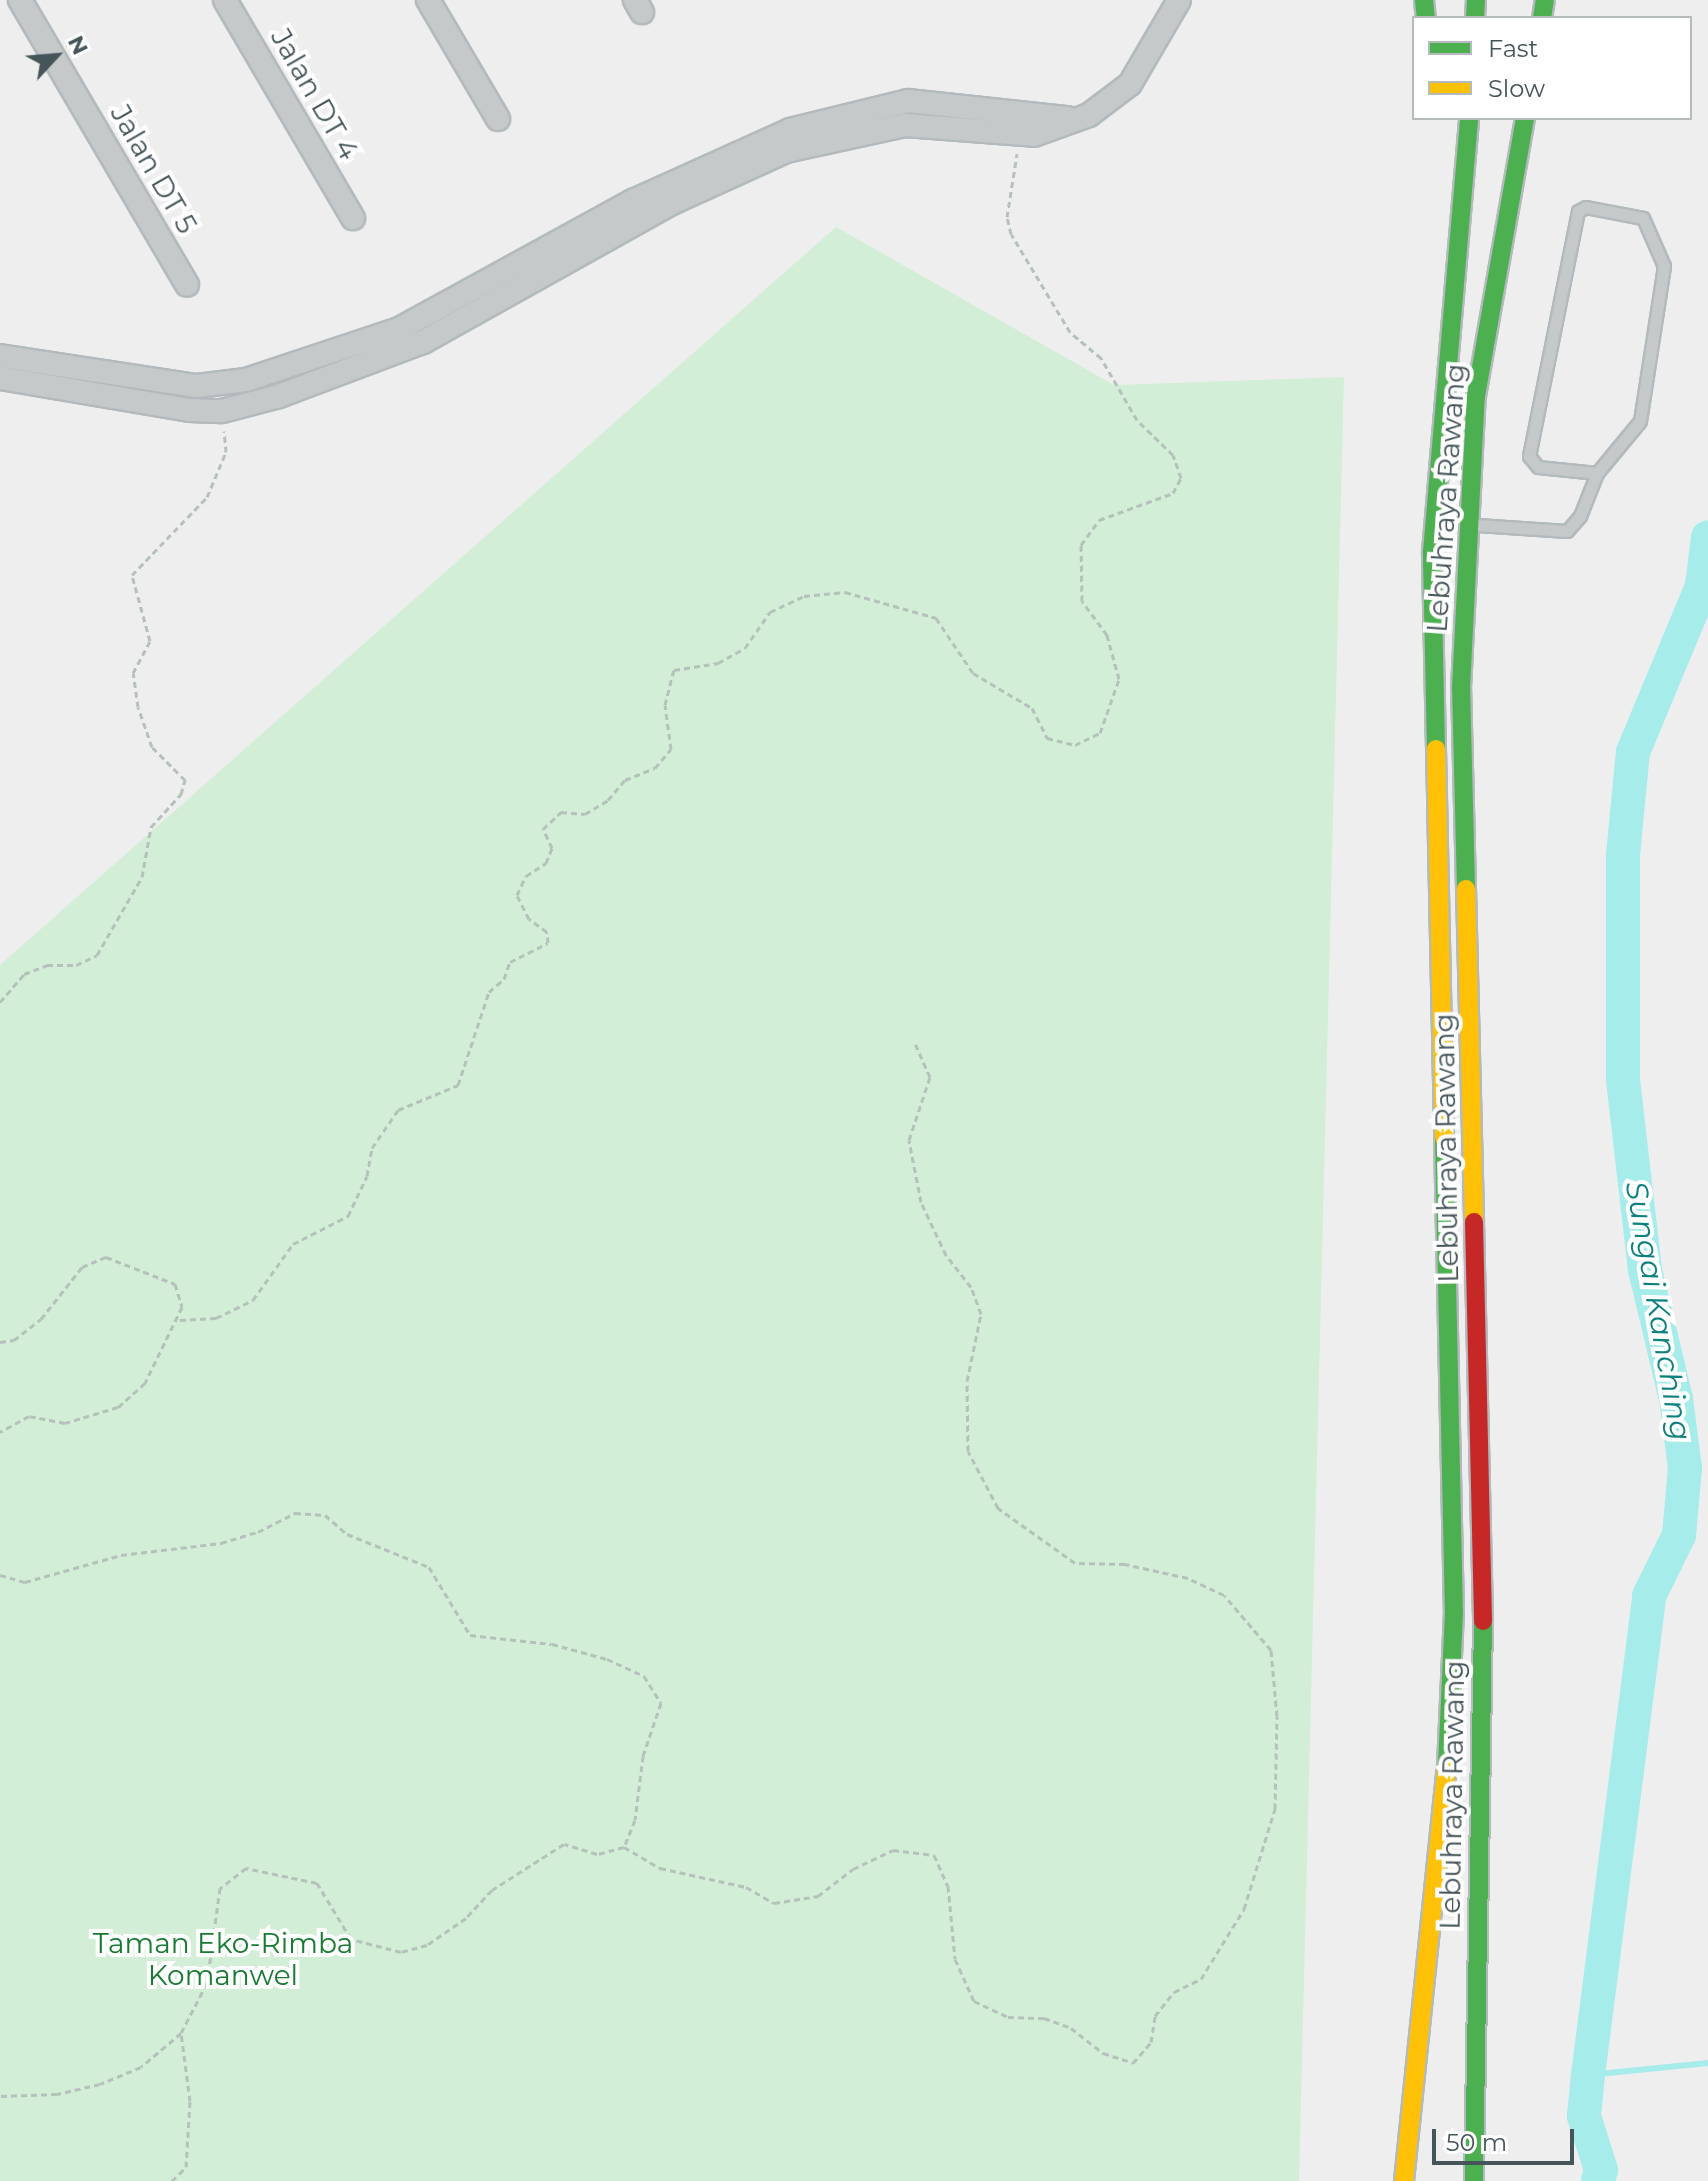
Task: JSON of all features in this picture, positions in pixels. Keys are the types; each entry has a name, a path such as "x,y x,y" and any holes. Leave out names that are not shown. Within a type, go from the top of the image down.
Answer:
{"highway":[{"name":"Lebuhraya Rawang","path":"1404,2181 1444,1827 1454,1612 1446,1099 1432,688 1432,552 1452,275 1469,120"},
{"name":"Lebuhraya Rawang","path":"1474,2181 1483,1612 1461,688 1476,396 1525,120"},
{"path":"1445,166 1452,275"}],"street":[{"path":"0,5 8,0"},
{"name":"Jalan DT 5","path":"20,0 187,285"},
{"name":"Jalan DT 4","path":"225,0 353,218"},
{"path":"428,0 498,119"},
{"path":"0,378 222,411 359,369 423,342 672,203 786,151 905,125 1015,136 1034,135 1089,115 1130,84 1179,0"},
{"path":"0,356 197,386 246,380 399,329 593,221 725,156 790,130 908,101 1042,117 1089,115"}],"lane":[{"path":"1467,525 1567,531 1580,516 1597,473 1640,421 1664,266 1643,218 1586,207 1578,211 1529,456 1538,467 1597,473"}],"path":[{"path":"180,1320 216,1318 253,1300 293,1244 348,1216 367,1176 372,1148 398,1110 458,1085 489,992 504,979 510,962 548,943 547,932 529,919 517,895 526,876 546,863 552,848 543,829 561,812 585,814 608,800 625,780 655,768 671,749 665,705 674,670 718,663 745,648 770,612 804,596 845,592 936,618 973,673 1032,708 1047,738 1075,745 1100,733 1119,679 1107,635 1082,601 1081,545 1099,520 1173,493 1181,478 1173,455 1137,420 1101,358 1070,332 1011,234 1007,217 1018,166 1015,136"},
{"path":"0,1002 24,974 47,965 76,965 97,955 142,877 151,827 181,794 185,780 152,747 138,707 133,673 150,641 132,575 207,497 226,452 222,411"},
{"path":"0,2096 57,2094 100,2084 141,2067 181,2033 207,1983 220,1888 246,1868 317,1883 351,1939 401,1952 427,1945 466,1918 492,1890 564,1844 597,1854 624,1847 660,1868 746,1887 774,1903 818,1896 853,1869 893,1850 934,1855 948,1886 955,1959 974,2001 1008,2017 1044,2018 1071,2028 1103,2053 1133,2063 1151,2042 1155,2016 1174,1992 1201,1979 1244,1909 1275,1809 1277,1716 1271,1650 1224,1595 1188,1578 1125,1564 1075,1563 998,1508 968,1451 967,1381 981,1314 971,1287 946,1255 921,1202 909,1140 930,1077 915,1044"},
{"path":"0,1342 14,1340 41,1319 82,1267 106,1257 175,1284 182,1307 180,1320 145,1383 118,1407 65,1423 29,1416 0,1432"},
{"path":"0,1575 25,1582 121,1555 221,1543 258,1532 295,1513 325,1515 347,1534 429,1567 470,1635 552,1644 644,1676 661,1703 624,1847"},
{"path":"172,2181 186,2167 188,2127 181,2033"}],"green space":[{"name":"Taman Eko-Rimba Komanwel","path":"836,227 1114,385 1344,377 1299,2181 0,2181 0,965"}],"waterway":[{"name":"Sungai Kanching","path":"1598,2181 1601,2170 1584,2116 1588,2075 1649,1596 1679,1535 1685,1468 1676,1399 1645,1270 1623,1080 1623,855 1633,752 1702,586 1708,537"},
{"path":"1588,2075 1708,2063"},
{"path":"1601,2170 1612,2181"}],"traffic: fast":[{"path":"1424,0 1426,16"},
{"path":"1475,16 1476,0"},
{"path":"1542,16 1545,0"},
{"path":"1436,749 1432,552 1469,120"},
{"path":"1466,889 1461,688 1476,396 1525,120"},
{"path":"1444,1138 1454,1612 1447,1767"},
{"path":"1474,2181 1483,1621"}],"traffic: slow":[{"path":"1436,749 1444,1138"},
{"path":"1466,889 1474,1222"},
{"path":"1404,2181 1447,1767"}],"traffic: jam":[{"path":"1474,1222 1483,1621"}]}
